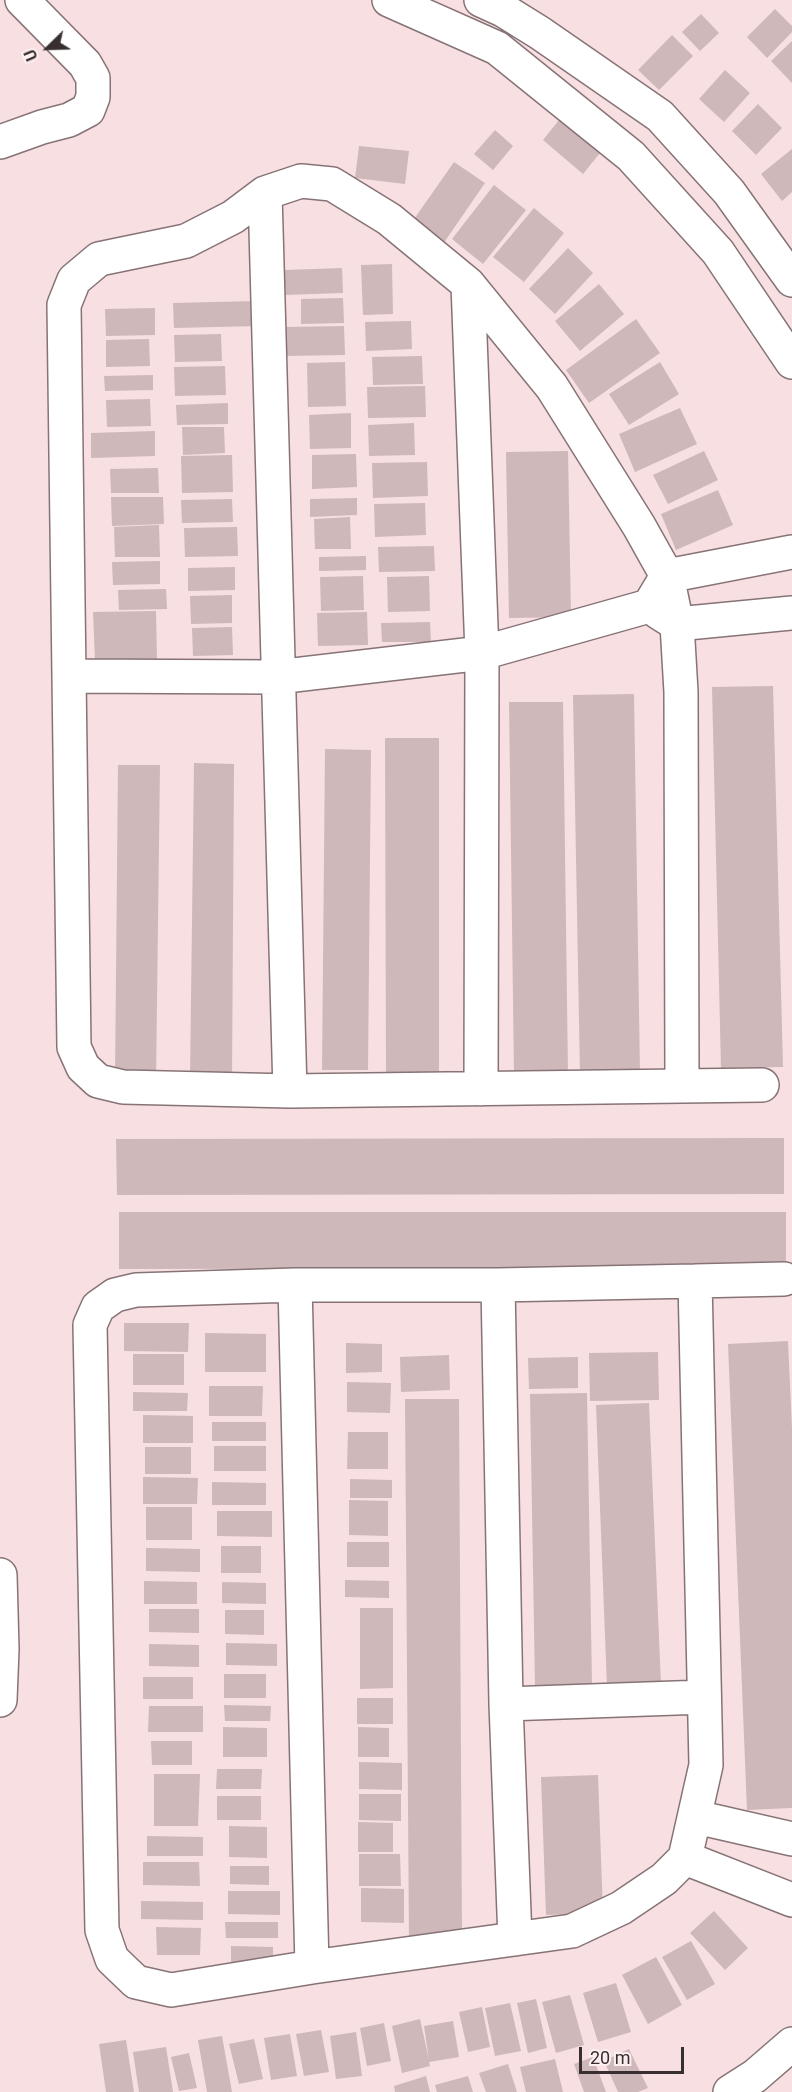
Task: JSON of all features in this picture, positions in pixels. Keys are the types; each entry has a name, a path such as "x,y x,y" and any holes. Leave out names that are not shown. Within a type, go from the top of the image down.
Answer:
{"street":[{"path":"0,142 69,120 88,110 93,98 93,78 85,64 22,0"},
{"path":"389,0 497,48 631,156 718,252 792,362"},
{"path":"481,0 531,27 660,116 722,183 792,280"},
{"path":"682,1086 681,692 677,624 667,576 639,526 552,387 468,284 389,219 332,184 301,181 265,193 233,217 186,241 99,259 74,280 64,305 74,1047 83,1067 98,1081 123,1087 290,1091 762,1085"},
{"path":"265,193 290,1091"},
{"path":"468,284 482,653 481,1089"},
{"path":"69,676 277,677 482,653 649,606 667,576 792,552"},
{"path":"649,606 677,624 792,614"},
{"path":"695,1281 706,1765 686,1858 663,1879 629,1902 572,1931 312,1967 171,1990 136,1982 112,1959 102,1930 90,1324 98,1307 116,1295 136,1290 295,1285 498,1285 784,1279"},
{"path":"295,1285 312,1967"},
{"path":"498,1285 506,1704 516,1939"},
{"path":"0,1575 2,1649 0,1700"},
{"path":"506,1704 704,1697"},
{"path":"696,1816 792,1839"},
{"path":"686,1858 792,1900"},
{"path":"730,2092 755,2076 792,2044"}],"building":[{"path":"775,9 792,26 792,32 767,58 747,37"},
{"path":"701,14 719,33 700,51 682,32"},
{"path":"672,35 693,56 659,90 638,70"},
{"path":"792,41 792,83 771,61"},
{"path":"725,70 750,93 724,122 699,99"},
{"path":"758,104 782,128 756,155 732,131"},
{"path":"559,120 600,153 583,174 543,140"},
{"path":"495,130 513,146 493,170 474,154"},
{"path":"359,146 409,151 405,184 355,178"},
{"path":"792,149 792,192 782,201 761,174"},
{"path":"454,162 485,183 443,244 412,222"},
{"path":"494,185 526,210 483,264 452,239"},
{"path":"534,208 564,233 524,282 493,257"},
{"path":"568,248 593,273 555,314 529,289"},
{"path":"392,264 393,314 363,315 361,265"},
{"path":"342,268 343,293 284,295 284,270"},
{"path":"599,284 624,314 580,351 555,321"},
{"path":"343,298 344,323 301,324 301,299"},
{"path":"257,301 258,326 174,328 173,303"},
{"path":"155,308 155,335 106,336 105,309"},
{"path":"636,319 660,353 589,403 566,370"},
{"path":"411,321 412,349 366,351 365,322"},
{"path":"344,326 345,355 286,356 285,327"},
{"path":"221,334 222,361 175,362 174,335"},
{"path":"149,339 150,366 106,367 106,340"},
{"path":"422,356 423,384 373,385 372,357"},
{"path":"345,362 346,406 308,407 307,363"},
{"path":"660,362 679,394 629,425 609,394"},
{"path":"225,366 226,395 175,396 174,367"},
{"path":"153,375 153,390 105,391 104,376"},
{"path":"425,386 426,417 368,418 367,387"},
{"path":"150,399 151,426 107,427 106,400"},
{"path":"228,403 228,424 177,425 176,405"},
{"path":"680,408 697,444 635,472 619,434"},
{"path":"351,413 351,448 310,449 309,415"},
{"path":"414,423 415,455 369,456 368,425"},
{"path":"182,427 224,427 225,453 183,455"},
{"path":"155,431 155,456 91,458 91,433"},
{"path":"568,451 571,617 509,618 506,452"},
{"path":"704,451 718,480 668,504 653,475"},
{"path":"356,454 357,487 312,489 312,455"},
{"path":"232,455 233,492 182,493 181,456"},
{"path":"427,462 428,496 373,498 372,463"},
{"path":"158,468 159,493 111,493 110,469"},
{"path":"718,490 733,525 676,550 661,514"},
{"path":"111,497 163,497 164,524 112,526"},
{"path":"357,498 357,515 310,517 310,499"},
{"path":"232,499 233,522 182,523 181,500"},
{"path":"425,503 426,535 375,537 374,504"},
{"path":"350,517 351,549 315,549 314,519"},
{"path":"159,525 160,557 115,557 114,527"},
{"path":"237,527 238,556 185,557 184,528"},
{"path":"434,546 435,571 379,572 378,547"},
{"path":"366,556 366,570 319,571 319,557"},
{"path":"160,561 160,584 113,585 112,562"},
{"path":"235,567 235,590 188,591 188,568"},
{"path":"363,576 364,610 321,611 320,577"},
{"path":"429,576 430,611 388,612 387,577"},
{"path":"166,589 167,609 119,610 118,590"},
{"path":"232,595 232,623 191,624 190,596"},
{"path":"156,611 157,660 95,661 93,612"},
{"path":"367,612 368,645 318,646 317,613"},
{"path":"430,622 431,642 382,642 381,623"},
{"path":"232,627 233,655 193,656 192,628"},
{"path":"773,686 783,1067 721,1068 712,687"},
{"path":"634,694 640,1074 580,1075 573,695"},
{"path":"509,702 563,702 568,1075 514,1075"},
{"path":"385,738 439,738 439,1072 386,1072"},
{"path":"325,749 371,750 368,1070 322,1070"},
{"path":"194,763 234,764 232,1080 190,1079"},
{"path":"118,765 160,765 156,1081 115,1080"},
{"path":"784,1138 784,1194 117,1195 116,1139"},
{"path":"119,1212 786,1212 786,1268 119,1269"},
{"path":"124,1323 189,1323 188,1352 124,1351"},
{"path":"205,1333 266,1334 266,1372 205,1372"},
{"path":"788,1341 792,1429 792,1808 747,1810 728,1344"},
{"path":"346,1343 382,1344 382,1372 346,1373"},
{"path":"658,1352 659,1400 590,1401 589,1353"},
{"path":"133,1354 184,1354 184,1385 133,1385"},
{"path":"449,1355 450,1390 401,1392 400,1357"},
{"path":"578,1357 578,1388 529,1389 528,1358"},
{"path":"347,1382 391,1383 390,1413 347,1412"},
{"path":"209,1386 263,1386 262,1416 209,1416"},
{"path":"133,1392 188,1393 187,1411 133,1411"},
{"path":"587,1393 592,1685 535,1686 530,1394"},
{"path":"405,1399 459,1399 462,1940 409,1940"},
{"path":"649,1403 661,1685 607,1687 596,1405"},
{"path":"143,1415 193,1416 193,1443 143,1443"},
{"path":"212,1422 266,1422 266,1441 212,1441"},
{"path":"348,1432 388,1432 388,1469 347,1469"},
{"path":"214,1446 266,1446 266,1471 214,1471"},
{"path":"145,1447 191,1447 191,1474 145,1474"},
{"path":"143,1477 198,1478 197,1504 143,1504"},
{"path":"350,1479 392,1480 392,1498 350,1498"},
{"path":"212,1482 266,1483 266,1505 212,1505"},
{"path":"349,1500 388,1501 388,1536 349,1535"},
{"path":"146,1507 192,1507 192,1540 146,1540"},
{"path":"217,1511 272,1511 272,1537 217,1536"},
{"path":"347,1542 389,1542 389,1567 347,1567"},
{"path":"221,1546 261,1546 261,1573 221,1573"},
{"path":"146,1548 200,1549 200,1572 146,1571"},
{"path":"345,1580 389,1581 389,1598 345,1597"},
{"path":"144,1581 197,1582 197,1604 144,1604"},
{"path":"222,1582 266,1583 266,1604 222,1603"},
{"path":"360,1608 393,1608 393,1688 360,1689"},
{"path":"149,1609 199,1609 199,1633 149,1632"},
{"path":"225,1610 264,1610 264,1635 225,1634"},
{"path":"226,1643 277,1644 277,1666 226,1665"},
{"path":"149,1644 199,1645 199,1667 149,1666"},
{"path":"224,1674 266,1674 266,1698 224,1698"},
{"path":"143,1677 193,1677 193,1699 143,1699"},
{"path":"357,1698 393,1698 393,1724 357,1724"},
{"path":"224,1705 271,1706 270,1721 225,1721"},
{"path":"149,1706 203,1706 203,1732 148,1732"},
{"path":"223,1727 267,1728 267,1757 223,1757"},
{"path":"358,1727 389,1728 389,1757 358,1757"},
{"path":"151,1741 192,1741 192,1765 152,1765"},
{"path":"359,1762 402,1763 402,1790 359,1789"},
{"path":"217,1769 262,1769 261,1789 216,1789"},
{"path":"154,1774 200,1774 198,1826 154,1826"},
{"path":"598,1775 603,1913 546,1915 541,1777"},
{"path":"359,1794 401,1794 401,1821 359,1820"},
{"path":"217,1796 261,1796 261,1820 217,1820"},
{"path":"358,1822 393,1823 393,1852 358,1852"},
{"path":"229,1826 267,1827 267,1858 229,1857"},
{"path":"147,1836 203,1837 203,1856 147,1856"},
{"path":"359,1854 400,1854 401,1886 359,1886"},
{"path":"143,1862 199,1862 200,1886 143,1885"},
{"path":"230,1866 269,1866 269,1885 230,1884"},
{"path":"361,1888 404,1889 404,1923 361,1922"},
{"path":"228,1891 280,1891 280,1915 228,1914"},
{"path":"141,1901 203,1902 203,1920 141,1919"},
{"path":"714,1911 748,1948 725,1970 690,1933"},
{"path":"225,1922 278,1922 278,1938 226,1938"},
{"path":"156,1927 201,1928 200,1955 157,1955"},
{"path":"691,1941 715,1984 687,2000 662,1957"},
{"path":"231,1946 273,1947 273,1970 231,1970"},
{"path":"656,1957 682,2005 648,2024 622,1975"},
{"path":"616,1983 631,2032 598,2042 583,1993"},
{"path":"570,1995 584,2045 556,2053 542,2002"},
{"path":"536,1999 547,2048 528,2053 517,2003"},
{"path":"510,2003 521,2051 495,2056 485,2008"},
{"path":"482,2007 490,2047 468,2052 459,2012"},
{"path":"420,2019 429,2060 424,2026 453,2021 459,2057 429,2062 430,2066 402,2073 392,2026"},
{"path":"384,2023 391,2061 367,2066 360,2028"},
{"path":"321,2030 329,2072 304,2076 296,2034"},
{"path":"356,2032 362,2076 336,2079 330,2036"},
{"path":"290,2034 297,2076 271,2080 264,2038"},
{"path":"222,2036 232,2092 207,2092 198,2040"},
{"path":"254,2039 263,2079 239,2084 229,2044"},
{"path":"126,2040 134,2092 106,2092 99,2044"},
{"path":"166,2047 173,2092 139,2092 133,2052"},
{"path":"629,2049 648,2088 638,2092 618,2092 604,2061"},
{"path":"189,2053 197,2088 179,2091 171,2057"},
{"path":"593,2057 606,2092 584,2092 574,2064"},
{"path":"555,2059 563,2092 526,2092 520,2067"},
{"path":"508,2064 517,2092 486,2092 479,2073"},
{"path":"426,2076 430,2092 395,2092 394,2086"},
{"path":"468,2076 473,2092 437,2092 435,2085"}]}
